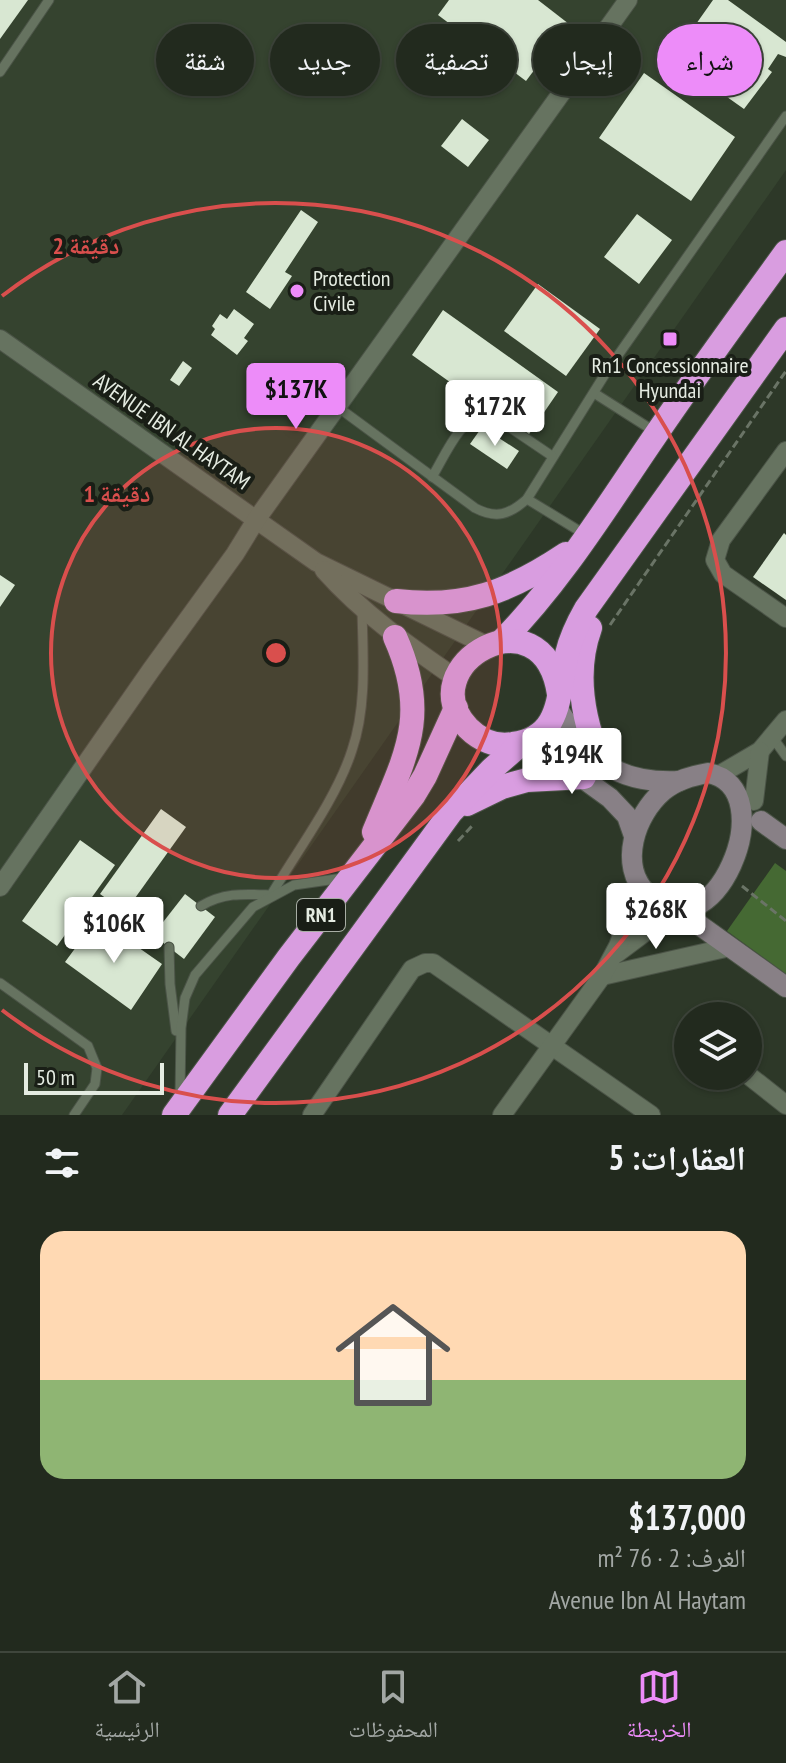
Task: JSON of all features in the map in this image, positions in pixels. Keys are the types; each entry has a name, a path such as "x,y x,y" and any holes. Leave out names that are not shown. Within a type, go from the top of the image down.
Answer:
{"highway":[{"path":"457,679 463,665 494,643 541,598 786,252"},
{"name":"RN1","path":"230,1115 451,812 492,769 547,727 558,701 567,654 586,609 786,329"},
{"path":"396,601 451,603 496,593 537,573 585,538"},
{"path":"599,758 585,720 581,675 588,633 612,574"},
{"path":"365,856 408,748 414,716 413,689 406,661 395,637"},
{"path":"494,643 530,647 542,655 551,666 558,701"},
{"name":"RN1","path":"177,1111 365,856 413,796 431,765 456,708 454,693 457,679"},
{"path":"456,708 463,723 475,735 489,742 506,745 526,742"},
{"path":"451,812 514,783 538,778 584,777"}],"street":[{"path":"0,887 256,520 628,0"},
{"name":"AVENUE IBN AL HAYTAM","path":"0,339 316,562 494,643"},
{"path":"786,451 721,540 715,560 723,574 786,618"},
{"name":"AVENUE IBN AL HAYTAM","path":"316,562 362,610 395,637 457,679"},
{"path":"558,701 573,732 610,768 640,781 679,781 697,775 719,775 739,784 754,801 761,821 753,854 736,881 706,904 692,909 677,909 655,902 640,886 631,858 634,836 641,819 651,804 679,781"},
{"path":"719,775 767,745 786,720"},
{"path":"526,742 584,777 620,807 634,836"},
{"path":"754,801 767,745"},
{"path":"761,821 786,839"},
{"path":"502,1115 606,967 625,930 640,886"},
{"path":"677,909 786,987"},
{"path":"606,967 677,909"},
{"path":"606,967 730,947"},
{"path":"312,1115 412,969 425,963 433,963 651,1115"},
{"path":"762,1086 786,1105"}],"lane":[{"path":"0,72 49,0"},
{"path":"339,408 475,508 490,516 514,511 527,499 607,371 786,116"},
{"path":"594,393 657,433"},
{"path":"432,477 464,426 479,413 487,412 552,456"},
{"path":"527,499 585,538"},
{"path":"271,895 343,774 354,747 364,669 362,610"},
{"path":"767,745 786,756"},
{"path":"177,1111 185,998 195,975 253,907 271,895 294,885 351,877"},
{"path":"201,906 233,893 271,895"},
{"path":"169,947 170,984 179,1053"},
{"path":"0,983 88,1046 97,1068 95,1084 74,1115"}],"path":[{"path":"605,635 786,371"},
{"path":"452,849 482,816"},
{"path":"736,881 786,921"}],"shaded area":[{"path":"0,0 786,0 786,170 122,1115 0,1115"}],"green space":[{"path":"775,863 786,871 786,974 727,931"}],"building":[{"path":"0,0 28,0 0,39"},
{"path":"449,0 538,0 569,24 533,24 533,72 526,81 517,74 517,24 450,24 438,15"},
{"path":"713,0 728,0 761,24 696,24"},
{"path":"762,25 786,42 786,57 778,54 768,69 772,72 762,85"},
{"path":"644,73 657,82 657,96 677,96 735,137 691,201 599,138 628,96 641,96 641,77"},
{"path":"726,96 754,96 744,109"},
{"path":"462,119 489,140 468,167 441,146"},
{"path":"301,210 318,222 285,272 292,276 270,309 246,292"},
{"path":"637,214 672,240 639,284 604,257"},
{"path":"538,284 600,329 566,376 504,331"},
{"path":"234,309 254,324 244,338 248,341 237,355 211,335 215,329 212,326 220,314 227,319"},
{"path":"443,310 558,392 527,437 412,355"},
{"path":"183,361 192,368 179,386 170,380"},
{"path":"482,427 519,451 507,469 470,444"},
{"path":"784,533 786,535 786,600 753,577"},
{"path":"0,575 15,585 0,607"},
{"path":"161,809 186,827 125,912 100,894"},
{"path":"80,840 115,865 57,946 22,921"},
{"path":"185,894 215,917 184,959 153,935"},
{"path":"93,924 108,935 112,929 162,964 131,1010 65,962"}],"place":[{"name":"Protection Civile","path":"297,291"},
{"name":"Rn1 Concessionnaire Hyundai","path":"670,339"}]}
